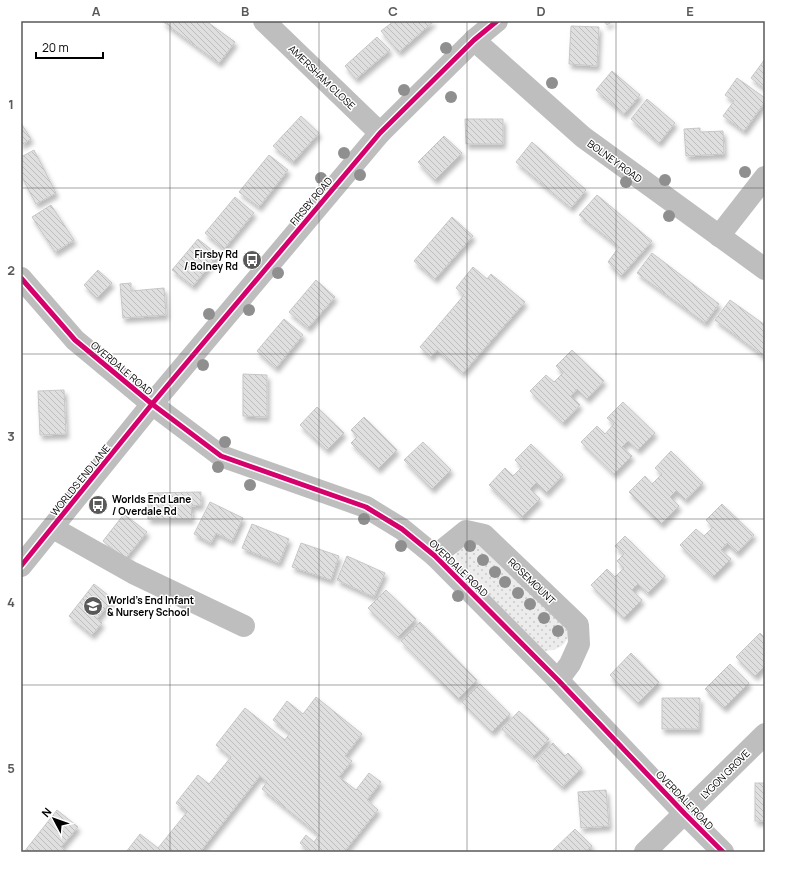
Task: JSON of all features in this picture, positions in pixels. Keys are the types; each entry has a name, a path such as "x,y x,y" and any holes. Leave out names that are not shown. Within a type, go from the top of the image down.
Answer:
{"street":[{"name":"AMERSHAM CLOSE","path":"264,21 380,133"},
{"name":"FIRSBY ROAD","path":"152,404 380,133 474,40 497,21"},
{"name":"BOLNEY ROAD","path":"474,40 583,137 765,269"},
{"path":"719,236 765,177"},
{"name":"OVERDALE ROAD","path":"21,278 75,340 152,404 221,456 366,508 402,529 435,556 558,680 723,852"},
{"name":"WORLDS END LANE","path":"21,566 152,404"},
{"path":"53,528 133,573 244,626"},
{"name":"ROSEMOUNT","path":"435,556 466,531 484,535 578,625 579,644 570,664 558,680"},
{"name":"LYGON GROVE","path":"645,852 765,734"}],"shaded area":[{"path":"476,540 568,626 566,641 560,647 544,651 458,564 455,556 459,547"}],"building":[{"path":"162,21 206,21 235,42 219,63"},
{"path":"394,21 434,21 399,52 381,31"},
{"path":"604,21 613,21 607,25"},
{"path":"571,26 599,27 597,66 569,64"},
{"path":"377,37 390,50 356,79 345,66"},
{"path":"765,59 765,89 751,78"},
{"path":"612,71 640,95 624,114 596,90"},
{"path":"737,78 765,98 765,102 744,131 723,116 734,101 725,95"},
{"path":"647,99 675,123 659,143 631,119"},
{"path":"301,116 319,133 293,162 273,146"},
{"path":"465,119 503,119 503,144 466,144"},
{"path":"21,123 31,139 21,145"},
{"path":"700,128 700,132 723,131 724,154 686,156 684,129"},
{"path":"444,136 462,153 435,180 418,162"},
{"path":"532,142 586,190 571,208 516,162"},
{"path":"34,150 56,193 36,204 21,175 21,157"},
{"path":"269,155 288,170 259,207 239,192"},
{"path":"597,195 652,241 621,276 608,262 619,247 579,215"},
{"path":"235,197 254,213 224,249 205,233"},
{"path":"51,205 74,240 55,252 32,217"},
{"path":"452,217 473,236 435,279 414,261"},
{"path":"198,239 218,255 193,286 172,270"},
{"path":"652,253 719,304 705,323 637,273"},
{"path":"473,267 487,279 491,274 525,302 463,373 437,350 431,357 420,347 464,295 456,288"},
{"path":"98,270 112,283 97,298 84,285"},
{"path":"316,280 335,297 308,328 289,312"},
{"path":"131,283 131,291 164,288 166,315 123,318 120,284"},
{"path":"730,300 765,325 765,357 715,320"},
{"path":"284,319 303,335 276,368 257,351"},
{"path":"572,350 604,381 587,399 577,389 571,396 580,405 563,423 530,391 546,375 554,382 563,373 556,366"},
{"path":"243,374 267,375 267,417 243,416"},
{"path":"64,390 66,434 40,435 38,391"},
{"path":"623,402 655,433 638,450 628,441 622,447 632,456 614,474 581,442 597,426 605,434 614,424 607,418"},
{"path":"317,407 344,433 327,450 300,425"},
{"path":"364,417 397,450 378,469 351,443 357,437 351,430"},
{"path":"423,442 451,470 432,489 404,460"},
{"path":"531,444 563,475 546,493 536,483 530,489 540,499 522,517 489,485 505,468 513,476 522,467 515,460"},
{"path":"671,451 703,483 685,500 676,491 670,497 679,506 661,524 629,492 645,476 652,484 662,474 655,468"},
{"path":"201,492 201,505 191,506 192,519 148,519 148,493"},
{"path":"210,502 243,518 232,541 216,533 211,543 194,534"},
{"path":"722,504 754,535 737,553 727,543 721,550 731,559 713,577 680,545 696,529 704,536 713,527 706,520"},
{"path":"124,514 147,532 125,559 103,541"},
{"path":"252,524 289,539 279,563 242,548"},
{"path":"625,536 665,576 648,593 638,584 632,590 642,600 624,618 591,585 607,569 615,577 624,568 617,561 624,554 615,546"},
{"path":"301,543 339,556 331,580 292,567"},
{"path":"347,556 385,573 374,597 337,580"},
{"path":"94,584 113,599 97,619 102,623 92,635 69,616"},
{"path":"386,590 416,619 398,637 368,608"},
{"path":"420,622 477,680 458,699 401,641"},
{"path":"760,633 765,638 765,666 755,676 736,657"},
{"path":"631,653 659,682 638,703 610,675"},
{"path":"730,664 749,683 724,708 705,689"},
{"path":"480,684 510,714 492,732 462,702"},
{"path":"316,697 362,734 345,756 352,761 339,777 356,790 369,773 381,782 367,800 378,810 344,852 310,852 300,843 306,835 314,842 319,835 262,789 267,782 260,776 200,852 126,852 140,834 158,848 187,812 176,803 198,775 209,784 231,757 216,745 245,708 285,740 290,733 273,720 287,701 303,714"},
{"path":"662,698 700,698 699,729 662,729"},
{"path":"519,711 549,739 533,757 502,729"},
{"path":"553,743 565,756 568,753 582,768 562,787 536,761"},
{"path":"755,783 765,783 765,821 755,821"},
{"path":"606,790 609,826 581,828 578,792"},
{"path":"57,810 78,827 61,847 67,852 24,852"},
{"path":"575,829 592,846 585,852 551,852"}],"cycle path":[{"path":"21,566 152,404 380,133 474,40 497,21"},
{"path":"21,278 75,340 152,404 221,456 366,507 402,529 435,556 558,680 723,852"}],"place":[{"name":"Firsby Rd / Bolney Rd","path":"252,260"},
{"name":"Worlds End Lane / Overdale Rd","path":"98,505"},
{"name":"World's End Infant & Nursery School","path":"93,606"}]}
